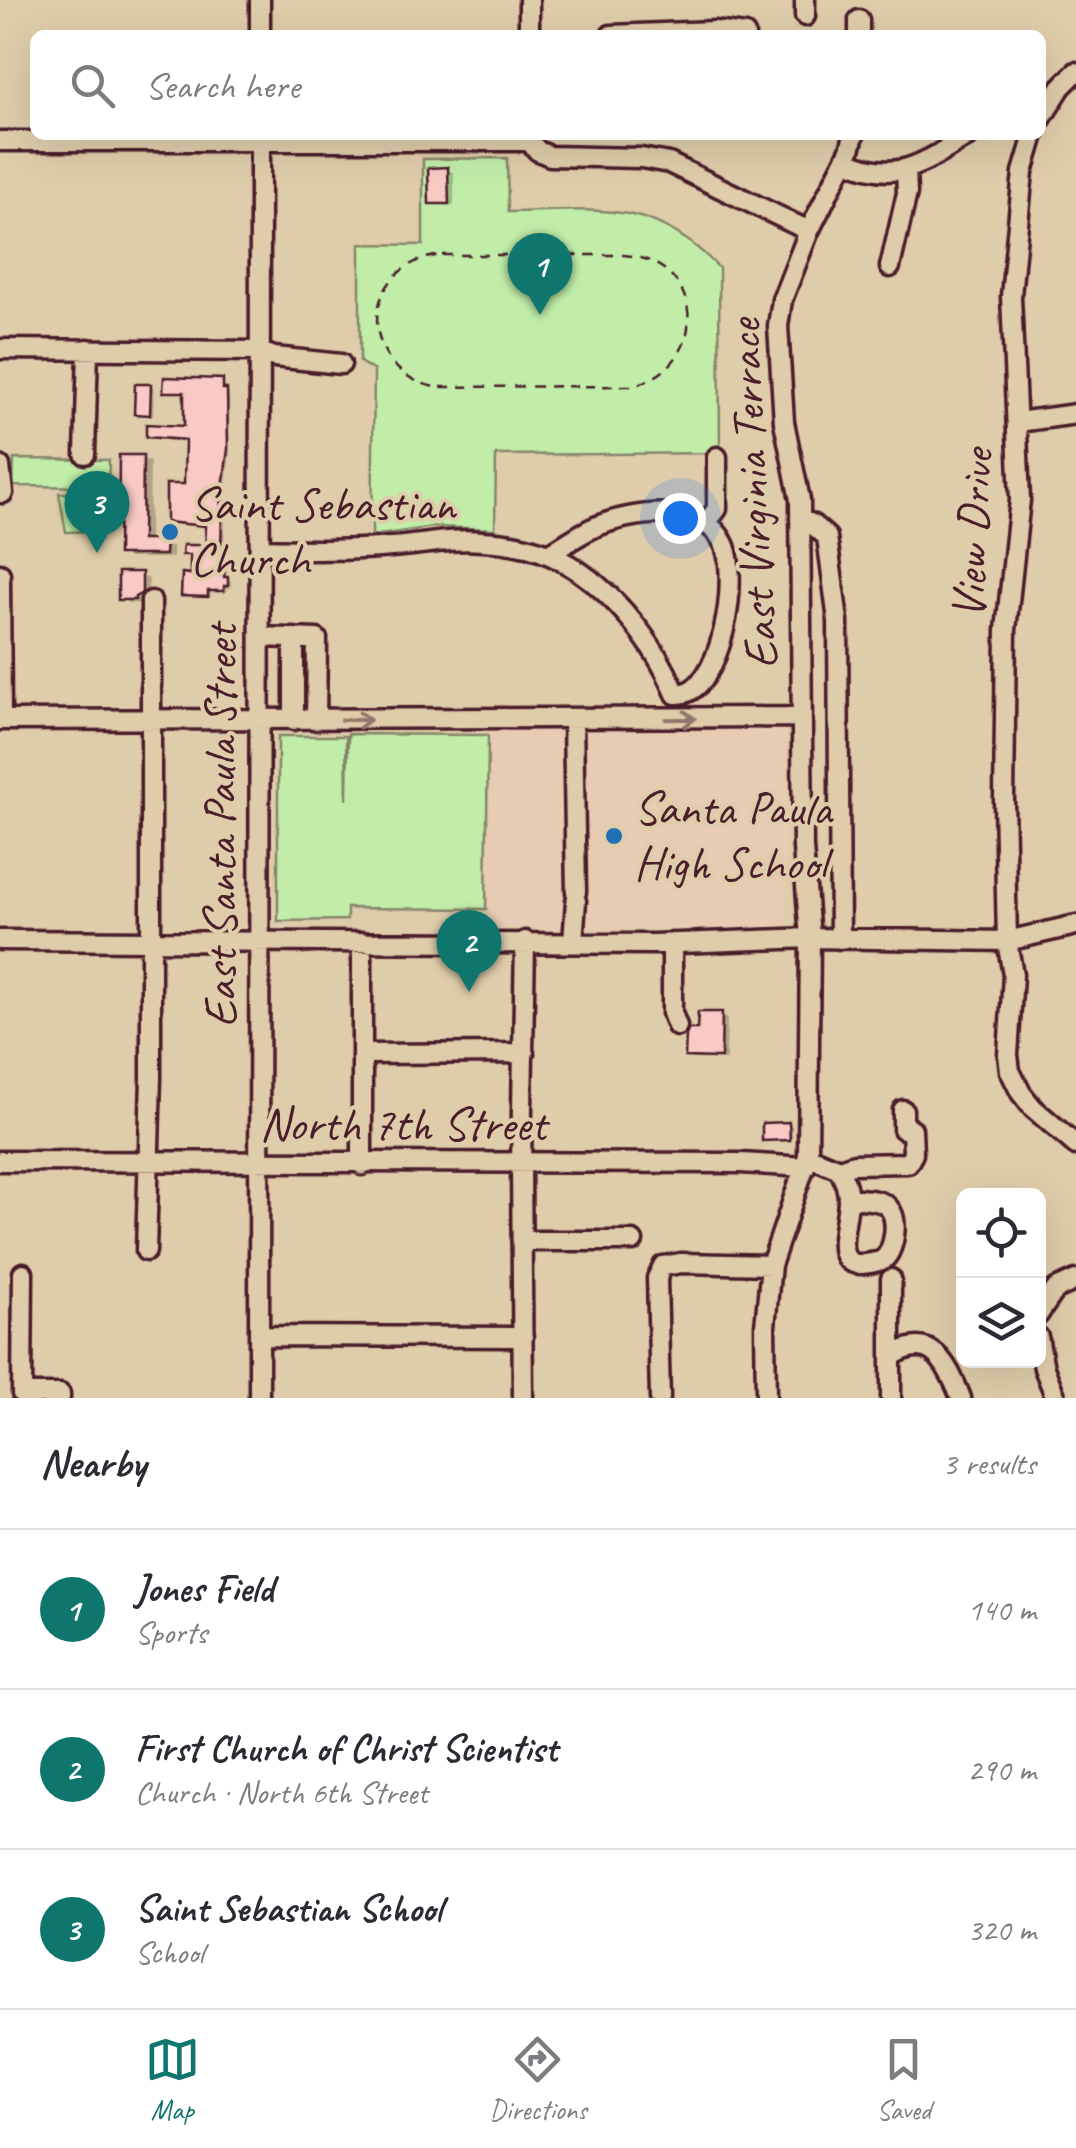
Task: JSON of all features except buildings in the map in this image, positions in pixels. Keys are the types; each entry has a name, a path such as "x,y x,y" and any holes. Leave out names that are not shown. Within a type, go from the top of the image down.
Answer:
{"street":[{"path":"260,0 260,30"},
{"path":"529,30 530,0"},
{"path":"1046,111 1076,72"},
{"path":"0,141 87,140"},
{"name":"East Santa Paula Street","path":"259,1398 260,140"},
{"path":"530,140 538,151 550,156 656,159 669,163 809,231"},
{"name":"East Virginia Terrace","path":"766,1398 765,1326 771,1265 807,1162 810,938 804,894 800,509 784,422 778,326 782,300 809,231 852,140"},
{"path":"845,160 862,168 906,171 961,140"},
{"name":"View Drive","path":"1033,140 1023,172 1011,283 1020,500 1006,630 1004,800 1007,941 1013,975 1010,1071 1033,1108 1076,1145"},
{"path":"890,267 907,193 906,171"},
{"path":"0,349 259,351 274,357 341,364"},
{"path":"85,454 88,349"},
{"path":"1018,422 1076,414"},
{"path":"706,523 717,508 717,457"},
{"path":"0,466 0,493"},
{"path":"800,509 827,537 838,621 840,939"},
{"path":"260,549 392,547 472,540 549,554 585,576 615,604 664,669 676,694 687,695 700,687 722,636 727,601 726,549 718,533 706,523 670,515 638,515 599,525 549,554"},
{"path":"0,574 1,720 801,717"},
{"path":"146,1251 150,1163 151,600"},
{"path":"261,637 317,639 316,720"},
{"path":"294,638 294,720"},
{"path":"573,720 573,942"},
{"path":"0,940 1007,941 1076,925"},
{"path":"523,1398 521,1164 525,941"},
{"path":"362,942 362,1165"},
{"path":"672,943 672,1013 677,1026"},
{"path":"363,1054 524,1052"},
{"path":"807,1162 838,1169 854,1164 908,1163 912,1129 904,1130 903,1110"},
{"name":"North 7th Street","path":"0,1162 807,1162"},
{"path":"838,1169 848,1198"},
{"path":"522,1241 633,1241"},
{"path":"660,1398 658,1271 668,1263 771,1265"},
{"path":"23,1273 22,1394 60,1394 60,1398"},
{"path":"891,1279 891,1398"},
{"path":"1046,1303 1056,1289 1076,1280"},
{"path":"259,1336 522,1337"},
{"path":"891,1357 912,1345 927,1348 948,1371 961,1398"},
{"path":"1044,1368 1056,1398"}],"path":[{"path":"623,255 650,261 669,273 682,292 689,320 683,348 662,374 631,386 421,384 397,369 384,352 378,331 378,309 386,288 400,272 419,260 442,256 623,255"}],"shaded area":[{"path":"490,725 782,725 787,735 786,930 488,929"}],"green space":[{"path":"507,158 508,212 596,211 646,219 694,245 719,268 720,453 496,455 495,529 433,527 372,536 374,371 360,362 360,244 423,245 423,159"},
{"path":"14,459 109,460 108,487 13,486"},
{"path":"59,493 85,494 85,505 94,510 93,531 66,532"},
{"path":"348,734 488,735 486,909 347,908 347,920 278,921 278,736 346,736 347,800"}],"place":[{"name":"Jones Field","path":"540,315"},
{"name":"Saint Sebastian Church","path":"170,532"},
{"name":"Saint Sebastian School","path":"97,553"},
{"name":"Santa Paula High School","path":"614,836"},
{"name":"First Church of Christ Scientist","path":"469,992"}]}
